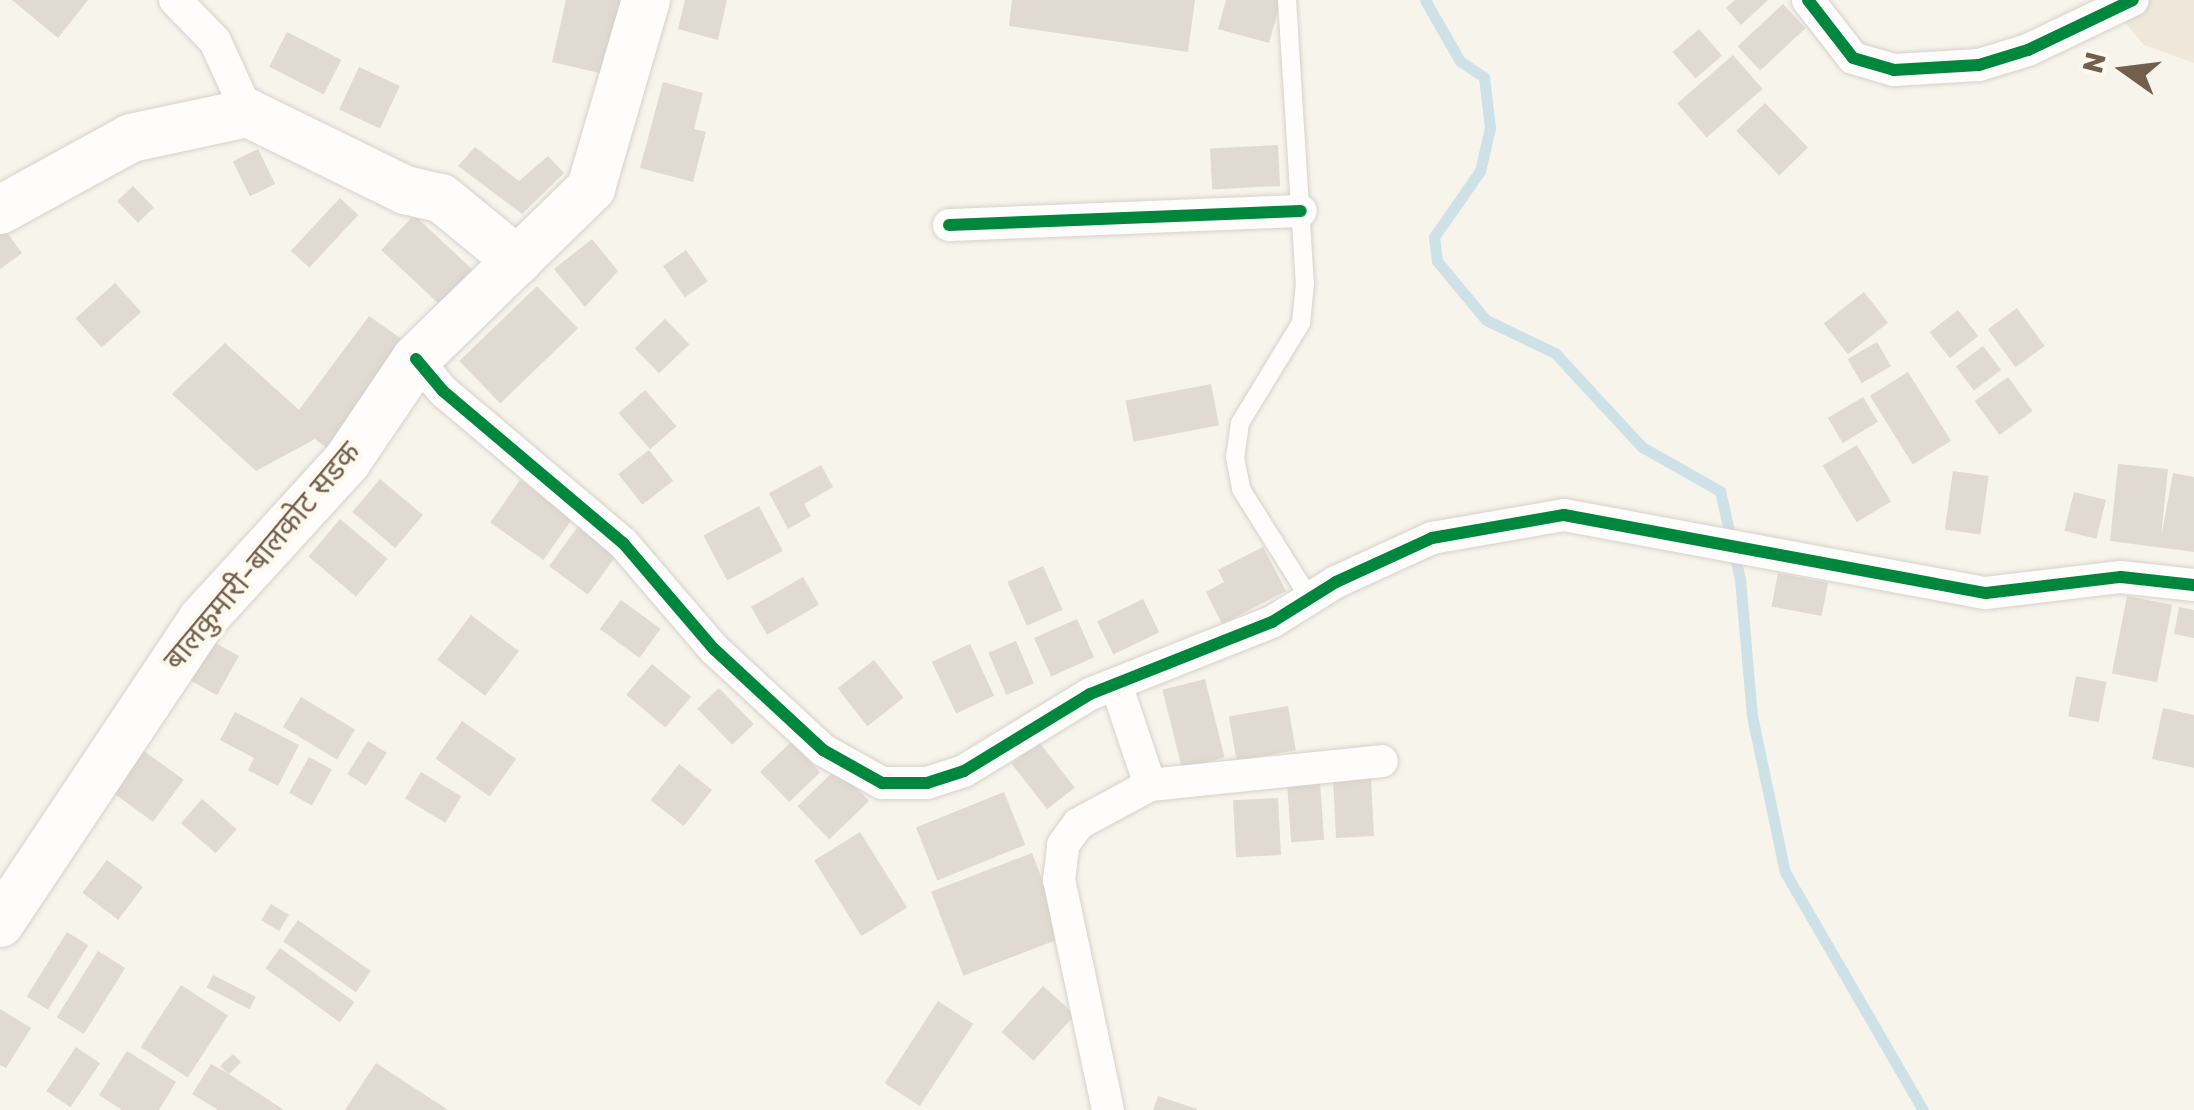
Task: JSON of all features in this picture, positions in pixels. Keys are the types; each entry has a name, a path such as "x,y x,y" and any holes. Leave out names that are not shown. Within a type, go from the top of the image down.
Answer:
{"main road":[{"name":"बालकुमारी-बालकोट सडक","path":"0,923 156,680 347,461 416,358 591,188 646,0"},
{"path":"0,210 131,138 248,113 404,190 441,198 518,260"}],"street":[{"path":"175,0 214,41 248,113"},
{"path":"1808,0 1854,58 1894,70 1979,65 2132,0"},
{"path":"949,225 1301,211"},
{"path":"416,358 443,391 623,544 714,649 849,770 882,783 928,783 1116,684 1312,602 1336,582 1432,538 1564,515 1986,593 2121,577 2194,585"},
{"path":"1116,684 1150,785"},
{"path":"1108,1110 1059,880 1064,845 1078,824 1150,785 1382,761"}],"lane":[{"path":"1287,0 1301,211 1301,323 1240,423 1235,457 1241,489 1312,602"}],"shaded area":[{"path":"2106,0 2194,0 2194,63 2144,45"}],"building":[{"path":"12,0 88,0 58,38"},
{"path":"566,0 621,0 604,74 552,62"},
{"path":"685,0 727,0 718,40 678,29"},
{"path":"1012,0 1195,0 1188,52 1009,26"},
{"path":"1226,0 1281,0 1269,43 1218,29"},
{"path":"1735,0 1768,0 1741,25 1726,8"},
{"path":"1783,4 1806,28 1760,70 1738,46"},
{"path":"1699,29 1722,55 1696,78 1673,52"},
{"path":"287,32 341,60 324,94 269,67"},
{"path":"1733,55 1763,89 1707,138 1677,104"},
{"path":"359,67 400,86 380,129 339,110"},
{"path":"663,82 703,93 694,129 706,132 693,182 640,168"},
{"path":"1765,103 1808,148 1779,175 1736,131"},
{"path":"1278,145 1280,186 1212,190 1210,149"},
{"path":"475,147 519,181 548,156 564,173 522,214 458,166"},
{"path":"258,149 275,184 250,196 233,161"},
{"path":"133,186 154,208 138,223 117,201"},
{"path":"340,198 358,215 309,268 291,251"},
{"path":"414,215 477,274 444,309 381,250"},
{"path":"0,223 22,253 0,269"},
{"path":"592,239 618,271 585,307 554,269"},
{"path":"686,250 708,281 685,297 663,266"},
{"path":"115,283 141,312 102,347 76,318"},
{"path":"537,286 578,328 500,403 459,361"},
{"path":"1864,292 1888,323 1848,354 1824,323"},
{"path":"2017,308 2045,346 2016,367 1988,329"},
{"path":"1958,310 1978,336 1950,358 1930,332"},
{"path":"369,316 403,340 328,449 315,439 256,471 172,394 225,343 299,410"},
{"path":"665,319 689,344 659,373 635,348"},
{"path":"1877,342 1891,366 1862,383 1848,359"},
{"path":"1983,346 2001,370 1974,390 1956,366"},
{"path":"1908,372 1951,441 1913,465 1870,396"},
{"path":"2008,377 2033,411 2000,435 1975,401"},
{"path":"1211,384 1219,425 1134,442 1126,401"},
{"path":"645,390 676,426 650,449 619,413"},
{"path":"1863,397 1878,422 1843,443 1828,418"},
{"path":"1857,445 1891,502 1857,522 1823,466"},
{"path":"649,450 673,481 642,505 618,474"},
{"path":"2118,464 2168,469 2161,537 2173,473 2194,477 2194,552 2110,541"},
{"path":"821,465 833,487 804,504 811,516 788,529 769,493"},
{"path":"1953,471 1989,476 1980,534 1945,529"},
{"path":"380,479 423,515 395,548 352,512"},
{"path":"520,480 573,517 543,560 490,523"},
{"path":"2074,492 2106,500 2096,539 2064,531"},
{"path":"759,506 783,551 727,581 703,536"},
{"path":"340,519 387,559 356,596 309,557"},
{"path":"579,525 618,553 588,594 549,566"},
{"path":"1263,547 1286,591 1222,624 1206,592 1224,582 1218,570"},
{"path":"1043,566 1063,610 1027,626 1007,582"},
{"path":"1778,573 1828,583 1822,616 1772,606"},
{"path":"803,577 819,605 767,635 751,607"},
{"path":"2127,596 2172,605 2157,682 2112,674"},
{"path":"1143,599 1159,632 1113,655 1097,621"},
{"path":"621,600 661,629 639,658 600,629"},
{"path":"2179,607 2194,610 2194,638 2174,634"},
{"path":"471,615 519,651 485,696 437,660"},
{"path":"1077,619 1094,657 1051,676 1034,638"},
{"path":"210,640 239,656 217,695 188,679"},
{"path":"1016,641 1034,683 1006,695 988,653"},
{"path":"970,644 994,696 956,713 932,662"},
{"path":"874,660 904,698 867,726 838,688"},
{"path":"652,664 691,697 665,727 626,695"},
{"path":"2076,676 2106,682 2099,722 2068,716"},
{"path":"1205,679 1225,758 1182,768 1162,690"},
{"path":"719,688 754,724 732,745 697,709"},
{"path":"301,697 355,729 337,759 283,727"},
{"path":"1288,706 1296,750 1237,761 1229,716"},
{"path":"2163,708 2194,715 2194,768 2152,759"},
{"path":"235,712 299,745 278,786 248,770 254,758 220,740"},
{"path":"462,721 516,759 490,797 436,759"},
{"path":"368,741 387,753 366,786 347,774"},
{"path":"791,742 820,772 789,802 760,772"},
{"path":"1039,742 1075,788 1047,809 1011,764"},
{"path":"144,751 184,780 153,822 113,793"},
{"path":"309,757 332,770 312,805 289,793"},
{"path":"679,764 712,790 684,826 651,800"},
{"path":"837,768 869,801 829,839 797,806"},
{"path":"421,772 461,796 445,823 405,799"},
{"path":"1371,779 1374,836 1336,838 1333,781"},
{"path":"1320,781 1324,840 1291,842 1287,783"},
{"path":"1004,792 1025,845 937,880 916,828"},
{"path":"1278,798 1281,855 1236,857 1233,800"},
{"path":"202,799 237,829 216,853 181,823"},
{"path":"860,832 907,907 861,936 814,861"},
{"path":"1032,853 1064,937 963,976 931,892"},
{"path":"107,860 143,887 118,920 82,893"},
{"path":"271,904 289,915 279,931 261,920"},
{"path":"298,920 371,971 356,992 283,941"},
{"path":"67,932 88,945 48,1010 27,996"},
{"path":"280,948 354,1002 340,1022 265,968"},
{"path":"98,951 125,968 84,1034 57,1017"},
{"path":"213,975 256,997 249,1009 207,987"},
{"path":"181,985 228,1015 188,1078 141,1047"},
{"path":"1043,986 1075,1015 1033,1061 1002,1032"},
{"path":"938,1001 973,1024 920,1106 885,1083"},
{"path":"0,1009 31,1028 6,1068 0,1065"},
{"path":"76,1047 100,1063 70,1107 46,1091"},
{"path":"127,1051 176,1082 159,1110 122,1110 99,1095"},
{"path":"233,1054 241,1062 229,1074 220,1066"},
{"path":"376,1063 448,1110 345,1110"},
{"path":"211,1064 284,1110 218,1110 192,1094"},
{"path":"1158,1096 1197,1109 1197,1110 1153,1110"}],"waterway":[{"path":"1425,0 1460,61 1484,77 1490,128 1480,171 1434,237 1437,261 1486,320 1555,353 1642,447 1720,491 1740,579 1752,716 1785,872 1923,1110"}],"cycle path":[{"path":"1808,0 1853,58 1894,70 1979,65 2028,50 2133,0"},
{"path":"949,225 1301,211"},
{"path":"416,359 443,391 623,543 714,649 823,750 882,783 927,783 964,771 1090,694 1272,622 1336,582 1432,538 1564,515 1986,593 2121,577 2194,585"}]}
